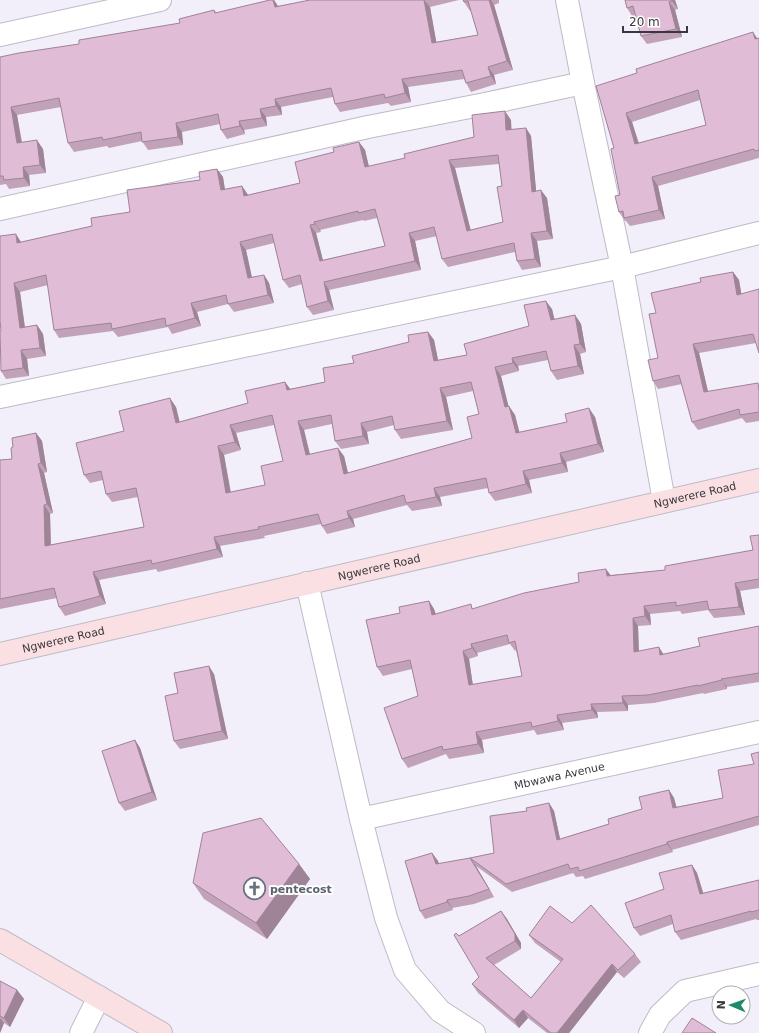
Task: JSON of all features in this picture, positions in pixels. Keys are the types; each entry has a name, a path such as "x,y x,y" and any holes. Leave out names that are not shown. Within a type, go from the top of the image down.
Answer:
{"street":[{"path":"0,35 160,0"},
{"path":"567,0 622,267 664,501"},
{"path":"0,209 361,129 583,83"},
{"path":"0,396 622,267 759,233"},
{"name":"Ngwerere Road","path":"0,654 759,480"},
{"path":"307,583 361,819 386,918 405,970 440,1011 474,1033"},
{"name":"Mbwawa Avenue","path":"361,819 759,732"},
{"path":"0,940 161,1033"},
{"path":"650,1033 660,1015 685,991 759,974"},
{"path":"81,1033 99,997"}],"building":[{"path":"273,0 275,7 310,0 424,0 432,43 478,35 468,1 464,2 463,0 489,0 507,61 488,67 491,76 466,83 462,70 402,79 405,93 385,98 384,94 335,104 331,88 275,99 276,106 260,109 262,118 239,121 240,126 221,130 218,114 176,123 178,137 142,142 141,132 103,140 102,137 68,143 59,98 11,107 17,143 37,140 40,165 23,167 24,178 4,180 3,176 0,176 0,57 79,44 79,40 180,23 179,19 214,10 215,13"},
{"path":"625,0 672,0 669,2 676,29 641,36 633,6 627,8"},
{"path":"753,32 755,39 759,38 759,150 755,151 754,149 652,177 659,210 624,218 623,211 619,212 615,196 620,195 611,149 614,148 596,86 637,73 636,69","holes":["698,90 706,125 635,144 626,113"]},
{"path":"505,111 506,130 526,128 532,192 541,190 547,231 531,233 535,259 517,261 514,243 442,259 434,227 409,233 415,261 324,282 328,301 307,307 300,275 283,280 272,234 240,242 248,278 264,275 268,295 228,304 226,295 191,303 195,318 166,326 165,318 112,329 111,323 54,330 46,275 14,283 20,328 37,325 40,348 21,350 23,368 1,371 0,236 16,234 17,243 92,226 91,218 130,212 127,190 200,180 199,172 217,169 221,190 242,186 244,196 300,183 295,162 334,152 333,148 359,142 365,167 405,158 404,154 474,137 472,115","holes":["498,155 502,186 497,187 503,222 467,231 449,160","375,209 385,246 320,261 310,225 315,224 314,222 358,211 358,213"]},
{"path":"733,272 737,295 759,289 759,353 753,334 693,344 704,392 758,383 759,412 740,415 739,409 692,422 679,375 653,381 648,360 658,358 649,314 656,313 651,293 701,282 700,278"},
{"path":"546,301 551,320 575,315 580,344 574,345 578,366 551,371 546,351 512,358 513,363 495,367 505,407 509,406 516,433 567,422 565,414 589,408 598,444 560,453 562,463 523,471 526,484 489,493 486,478 434,488 436,497 406,503 404,495 347,511 349,518 322,526 318,514 258,527 259,529 214,537 217,549 152,564 151,560 93,572 100,596 59,607 54,588 0,599 0,460 12,459 12,438 36,433 41,463 38,464 47,504 44,505 45,546 144,527 136,488 106,494 101,471 84,475 76,443 124,431 119,411 170,398 176,423 248,403 245,391 285,382 287,390 325,382 323,368 354,363 352,356 409,342 408,335 428,332 434,361 467,355 464,344 529,326 524,305","holes":["471,382 479,414 467,417 472,438 344,474 338,448 306,455 298,421 331,415 335,441 363,436 361,423 392,416 395,430 447,421 440,388","272,415 283,461 261,466 265,485 226,493 218,446 235,442 230,425"]},
{"path":"759,535 759,579 735,583 739,607 709,610 707,601 676,606 676,602 644,606 645,616 633,618 634,652 659,647 660,655 700,646 698,638 759,626 759,673 721,679 722,680 698,686 648,695 622,696 623,703 591,704 592,710 557,715 558,721 532,727 531,722 476,732 478,744 443,750 442,746 402,759 384,708 418,696 410,660 377,667 366,620 400,613 399,607 429,601 432,615 471,604 472,609 524,593 579,582 578,573 606,569 607,576 665,570 665,566 753,550 750,536","holes":["507,635 509,643 515,641 522,676 469,685 463,651 472,648 471,644"]},
{"path":"209,666 222,731 174,741 165,696 178,693 174,673"},
{"path":"135,740 152,792 119,803 102,751"},
{"path":"759,752 759,816 667,842 667,844 579,871 578,867 570,869 568,864 506,884 470,858 494,853 490,816 527,811 526,808 549,803 557,840 609,824 608,819 642,809 639,797 669,790 673,808 723,798 718,770 754,764 751,754"},
{"name":"pentecost","path":"261,818 299,864 256,923 193,883 203,833"},
{"path":"432,853 436,864 470,858 489,889 469,896 447,900 447,902 420,911 405,861"},
{"path":"692,865 700,894 759,880 759,910 675,932 671,915 634,928 625,903 664,889 659,873"},
{"path":"591,905 635,954 618,970 612,964 557,1033 551,1033 523,1010 514,1020 472,984 479,977 454,935 456,933 459,936 501,911 515,934 515,941 486,958 531,998 563,959 529,935 550,906 572,923"},
{"path":"0,981 17,990 4,1018 0,1016"},
{"path":"692,1018 716,1033 682,1033"}],"place":[{"name":"pentecost","path":"254,889"}]}
